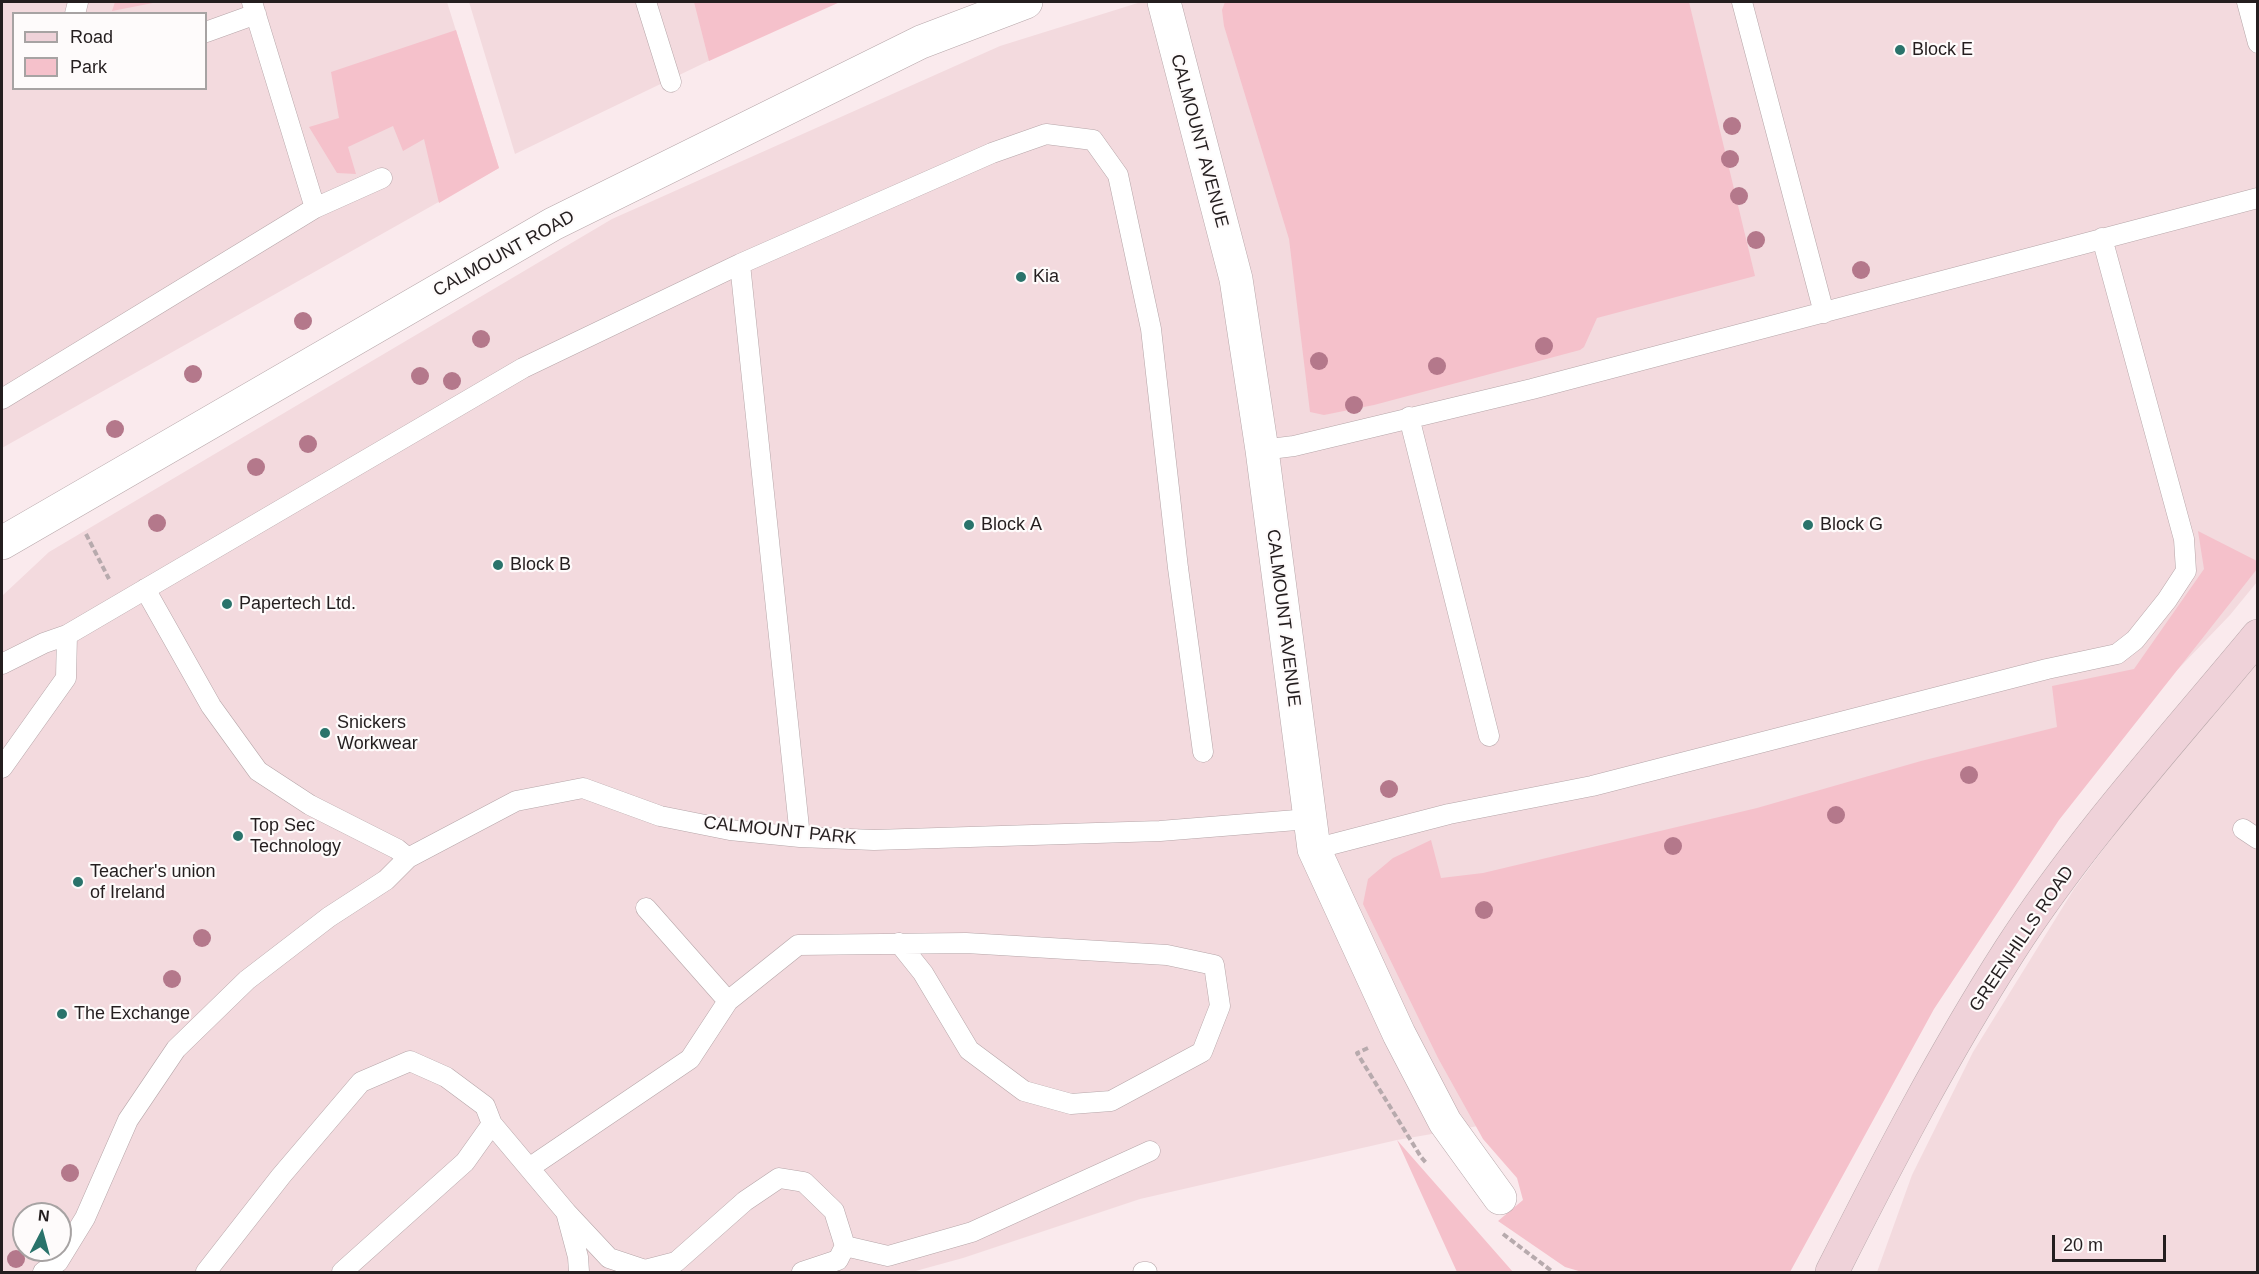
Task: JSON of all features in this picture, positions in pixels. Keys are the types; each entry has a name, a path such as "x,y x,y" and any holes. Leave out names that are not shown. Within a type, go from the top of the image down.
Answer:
{"main road":[{"name":"GREENHILLS ROAD","path":"1832,1272 1887,1163 2010,950 2061,876 2258,636"}],"street":[{"name":"CALMOUNT ROAD","path":"2,543 553,224 921,42 1026,2"},
{"name":"CALMOUNT AVENUE","path":"1164,2 1236,279 1262,450 1311,834 1399,1034 1439,1112 1500,1198"}],"lane":[{"path":"646,2 671,82"},
{"path":"1742,2 1824,313"},
{"path":"2247,2 2258,43"},
{"path":"207,32 254,8 315,208"},
{"path":"2,664 68,635 523,368 740,264 992,153 1046,134 1093,140 1118,175 1151,329 1178,568 1203,752"},
{"path":"2,399 315,208 382,178"},
{"path":"1262,450 1294,446 1532,389 2258,198"},
{"name":"CALMOUNT PARK","path":"43,1272 58,1262 84,1218 128,1120 176,1049 247,980 329,917 386,880 408,858 516,801 583,789 660,816 730,830 800,837 874,840 1160,831 1311,834 1449,814 1592,786 2047,669 2117,654 2135,640 2167,600 2186,571 2184,539 2102,238"},
{"path":"740,264 800,837"},
{"path":"1409,417 1489,736"},
{"path":"145,589 211,706 258,771 309,805 397,849 408,858"},
{"path":"2,768 66,678 68,635"},
{"path":"646,908 729,1001"},
{"path":"529,1168 690,1059 729,1001 798,945 899,943 966,942 1167,955 1214,965 1220,1006 1202,1052 1111,1101 1071,1104 1024,1091 969,1050 923,973 899,943"},
{"path":"206,1272 281,1176 362,1082 410,1061 446,1077 484,1106 492,1124 566,1212 609,1258 645,1270 676,1262 736,1209 779,1178 804,1182 834,1211 845,1246 838,1260 802,1272"},
{"path":"342,1272 465,1162 492,1124"},
{"path":"845,1246 888,1256 972,1232 1150,1150"},
{"path":"566,1212 578,1257 579,1272"}],"path":[{"path":"71,503 121,603"}],"shaded area":[{"path":"2,2 447,2 499,168 2,448"},
{"path":"469,2 831,2 515,154"},
{"path":"1141,2 2257,2 2257,582 2230,615 1990,865 1484,1125 1397,1140 1140,1199 963,1258 912,1272 2,1272 2,596 49,552 612,219 1000,46"},
{"path":"2257,656 2257,1272 1877,1272 1912,1175 1973,1052 2074,889 2187,736"}],"green space":[{"path":"115,2 158,2 112,11"},
{"path":"694,2 840,2 709,61"},
{"path":"1225,2 1689,2 1755,276 1597,318 1584,347 1580,350 1374,405 1324,415 1310,412 1289,239 1224,26 1222,10"},
{"path":"456,30 499,168 439,203 424,139 403,151 393,126 348,147 356,174 337,173 309,127 339,118 331,72"},
{"path":"2198,531 2257,561 2257,569 2059,820 1934,1009 1790,1272 1582,1272 1565,1267 1498,1221 1523,1200 1517,1178 1483,1139 1438,1058 1363,904 1368,879 1393,858 1431,840 1441,878 1483,873 1757,808 1921,761 2057,727 2052,686 2134,669 2204,569"},
{"path":"1397,1140 1513,1272 1457,1272"}],"place":[{"name":"Block E","path":"1900,50"},
{"name":"Kia","path":"1021,277"},
{"name":"Block A","path":"969,525"},
{"name":"Block G","path":"1808,525"},
{"name":"Block B","path":"498,565"},
{"name":"Papertech Ltd.","path":"227,604"},
{"name":"Snickers Workwear","path":"325,733"},
{"name":"Top Sec Technology","path":"238,836"},
{"name":"Teacher's union of Ireland","path":"78,882"},
{"name":"The Exchange","path":"62,1014"}]}
